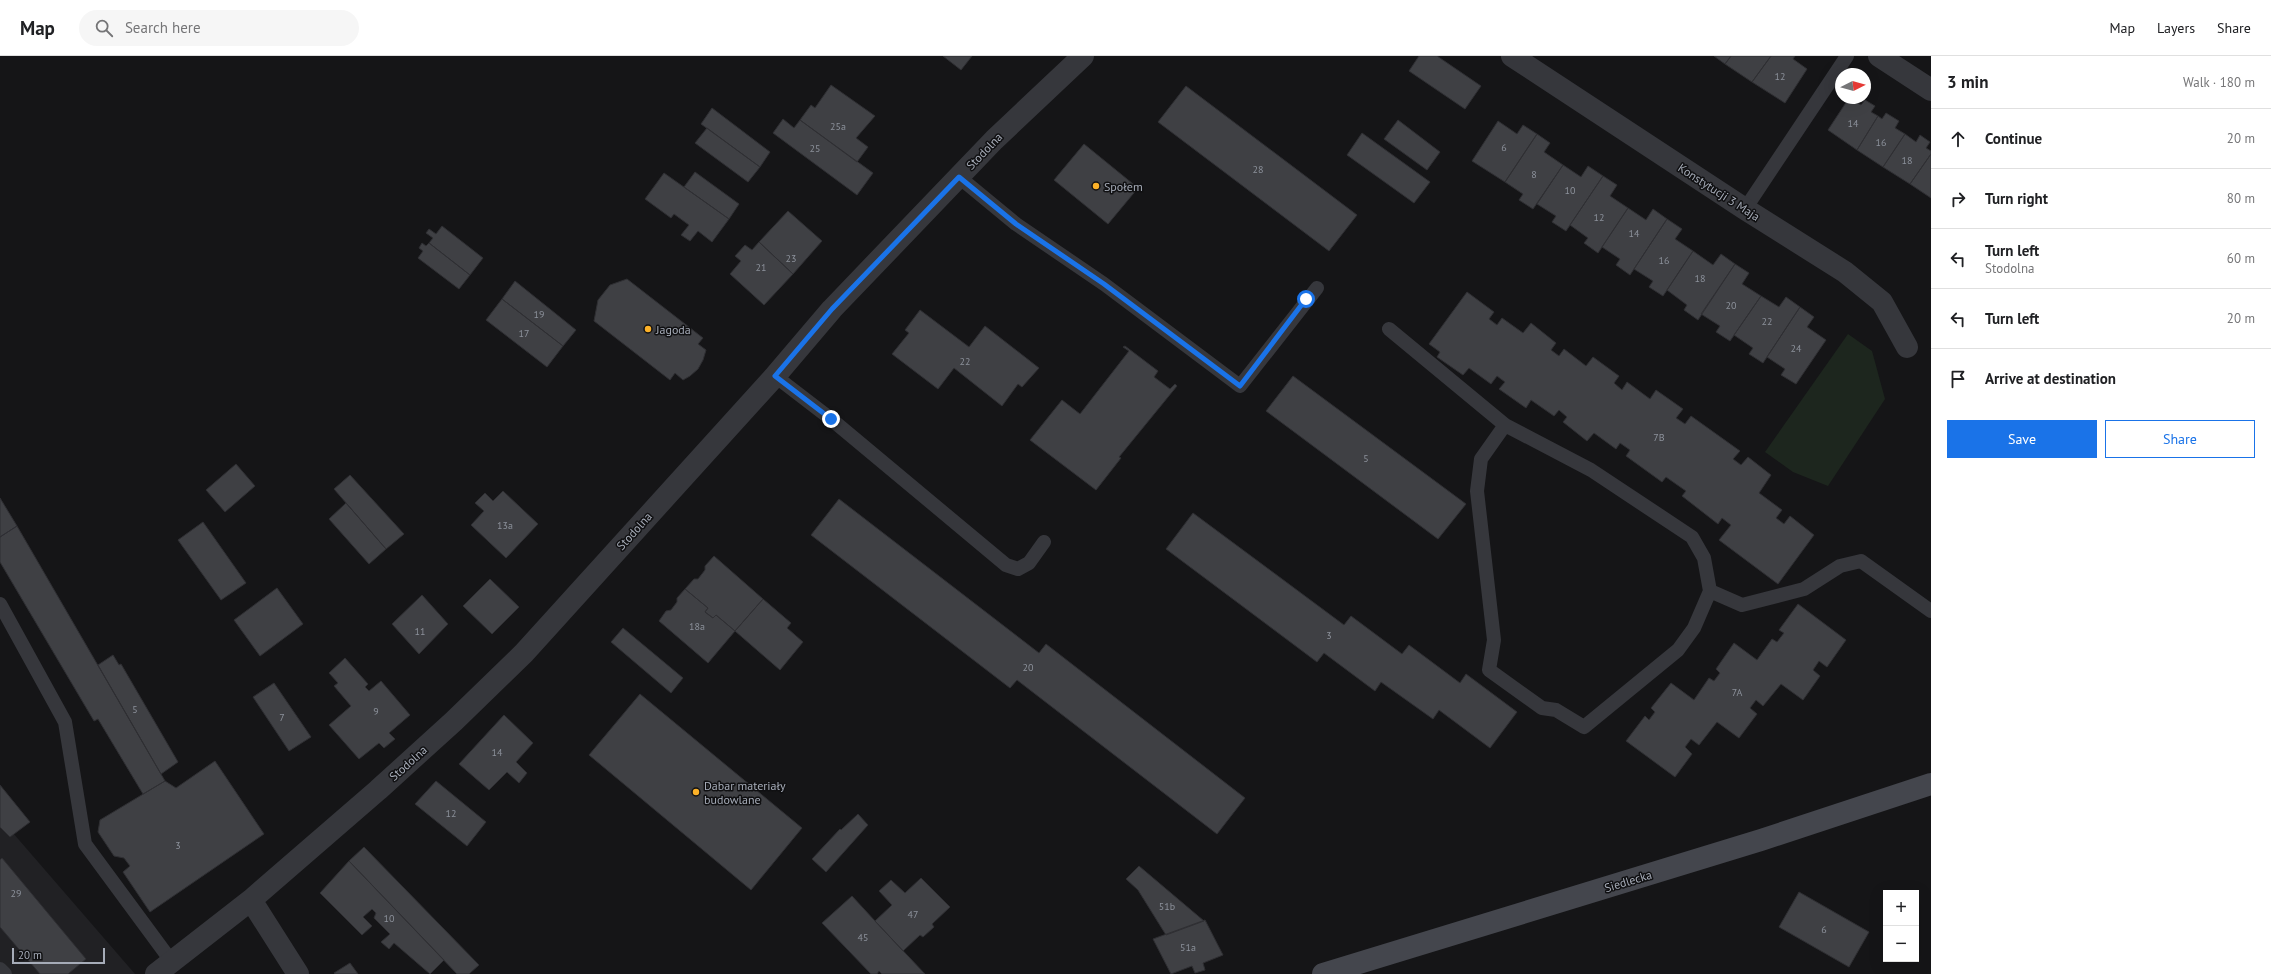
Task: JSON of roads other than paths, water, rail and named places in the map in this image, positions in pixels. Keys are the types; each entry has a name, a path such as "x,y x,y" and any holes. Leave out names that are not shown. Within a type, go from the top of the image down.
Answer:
{"main road":[{"name":"Siedlecka","path":"1323,974 1598,891 1931,784"}],"street":[{"name":"Stodolna","path":"164,968 251,900 425,748 524,653 775,376 832,309 994,140 1082,56"},
{"name":"Konstytucji 3 Maja","path":"1512,56 1845,272 1882,302 1906,347"},
{"path":"1879,56 1931,90"},
{"path":"251,900 298,974"}],"lane":[{"path":"1746,209 1847,56"},
{"path":"959,177 1016,224 1104,284 1240,386 1316,288"},
{"path":"1389,329 1505,425 1591,470 1692,537 1704,558 1710,591 1694,628 1678,650 1584,727 1556,710 1542,708 1489,670 1494,640 1477,491 1481,459 1505,425"},
{"path":"775,376 831,419 1006,565 1018,569 1029,563 1044,542"},
{"path":"1710,591 1742,605 1804,589 1840,566 1861,561 1931,611"},
{"path":"0,604 65,722 85,844 164,968"},
{"path":"0,969 5,974"}],"place":[{"name":"Społem","path":"1096,186"},
{"name":"Jagoda","path":"648,329"},
{"name":"Dabar materiały budowlane","path":"696,792"}]}
